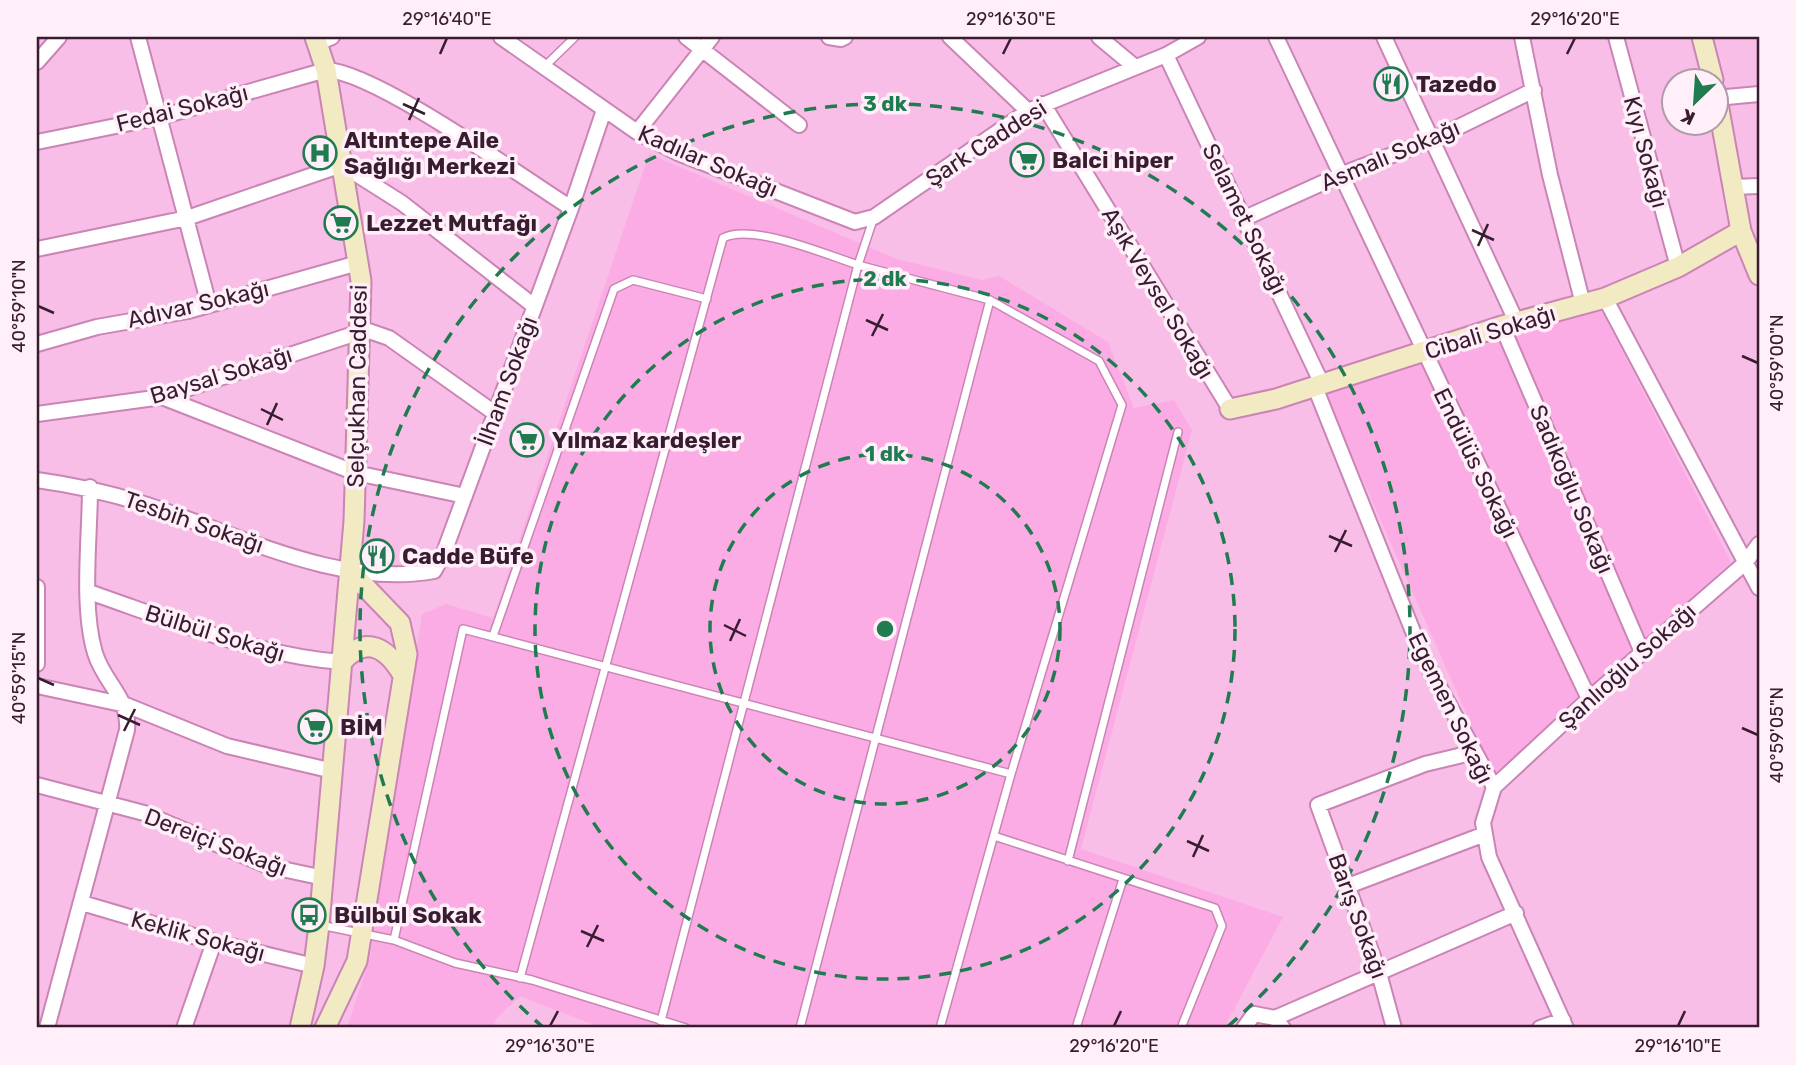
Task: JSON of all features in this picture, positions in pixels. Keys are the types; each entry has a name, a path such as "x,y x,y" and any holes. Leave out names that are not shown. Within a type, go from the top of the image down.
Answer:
{"street":[{"path":"37,62 59,37"},
{"path":"138,37 209,305"},
{"name":"Kadılar Sokağı","path":"501,37 637,132 678,153 855,222"},
{"path":"687,37 708,43 799,125"},
{"path":"829,37 845,37"},
{"path":"950,37 1028,111"},
{"path":"1099,37 1135,67"},
{"name":"Şark Caddesi","path":"855,222 874,217 1028,111 1166,55 1198,37"},
{"name":"Endülüs Sokağı","path":"1276,37 1589,699"},
{"name":"Sadıkoğlu Sokağı","path":"1384,37 1434,139 1642,652"},
{"path":"1522,37 1550,175 1583,304"},
{"name":"Kıyı Sokağı","path":"1616,37 1678,267"},
{"path":"1702,37 1709,66"},
{"name":"Selçukhan Caddesi","path":"300,1028 314,966 324,878 350,571 361,330 362,281 321,39"},
{"path":"637,132 708,43"},
{"name":"Selamet Sokağı","path":"1166,55 1245,219 1319,385"},
{"path":"326,70 348,74 384,91 571,208"},
{"name":"Fedai Sokağı","path":"37,142 160,117 326,70"},
{"name":"Asmalı Sokağı","path":"1245,219 1340,175 1434,139 1534,90"},
{"path":"1730,92 1759,94"},
{"name":"Aşık Veysel Sokağı","path":"1043,104 1230,410"},
{"name":"İlham Sokağı","path":"350,571 410,575 434,571 443,555 571,208 604,110"},
{"path":"1723,136 1741,231 1759,275"},
{"path":"37,249 187,218 342,165 402,203 534,306"},
{"path":"1732,187 1759,186"},
{"name":"Cibali Sokağı","path":"1230,410 1605,298 1678,267 1741,231"},
{"name":"Adıvar Sokağı","path":"37,344 97,327 209,305 358,263"},
{"path":"1605,298 1759,588"},
{"path":"361,330 372,330 388,338 496,414"},
{"name":"Baysal Sokağı","path":"37,414 162,397 361,330"},
{"name":"Egemen Sokağı","path":"1319,385 1424,659 1494,787 1483,823 1489,857 1564,1024"},
{"path":"162,397 356,473 465,496"},
{"name":"Tesbih Sokağı","path":"37,480 90,487 254,544 350,571"},
{"path":"47,1028 127,730 126,705 115,692 95,653 89,616 90,487"},
{"name":"Şanlıoğlu Sokağı","path":"1494,787 1589,699 1745,563 1759,544"},
{"path":"325,1028 357,961 359,933 407,654 400,623 350,571"},
{"path":"37,587 37,664"},
{"name":"Bülbül Sokağı","path":"89,592 248,647 296,659 342,662"},
{"path":"342,662 360,647 378,648 393,658 403,675"},
{"path":"37,687 126,705 227,746 333,771"},
{"name":"Barış Sokağı","path":"1394,1028 1379,973 1318,805 1425,764 1475,752"},
{"name":"Dereiçi Sokağı","path":"37,785 158,819 268,866 324,878"},
{"path":"1348,886 1485,834"},
{"name":"Keklik Sokağı","path":"82,903 214,942 314,966"},
{"path":"1244,1028 1254,1014 1279,1023 1379,973 1516,913"},
{"path":"184,1028 214,942"},
{"path":"1540,1028 1564,1024"}],"lane":[{"path":"545,66 575,37"},
{"path":"661,1021 858,265 874,217"},
{"path":"520,978 723,238 732,234 749,234 990,300 1099,360 1122,405 1011,774 940,1028"},
{"path":"493,636 614,289 622,282 633,279 707,299"},
{"path":"800,1028 990,300"},
{"path":"1068,860 1178,432"},
{"path":"394,940 463,629 1011,774"},
{"path":"994,836 1214,908 1222,926 1181,1028"},
{"path":"1076,1028 1124,879"},
{"path":"319,925 394,940 455,963 520,978 685,1028"}],"shaded area":[{"path":"649,154 897,259 982,280 999,276 1108,342 1134,408 1174,400 1192,430 1081,849 1283,917 1224,1028 602,1028 520,996 496,1019 492,1028 347,1028 370,958 422,614 446,604 493,618"},
{"path":"1600,308 1731,562 1494,776 1325,395"}],"place":[{"name":"Tazedo","path":"1391,84"},
{"name":"Altıntepe Aile Sağlığı Merkezi","path":"320,153"},
{"name":"Balci hiper","path":"1027,160"},
{"name":"Lezzet Mutfağı","path":"341,223"},
{"name":"Yılmaz kardeşler","path":"527,440"},
{"name":"Cadde Büfe","path":"377,556"},
{"name":"BİM","path":"315,727"},
{"name":"Bülbül Sokak","path":"309,915"}]}
